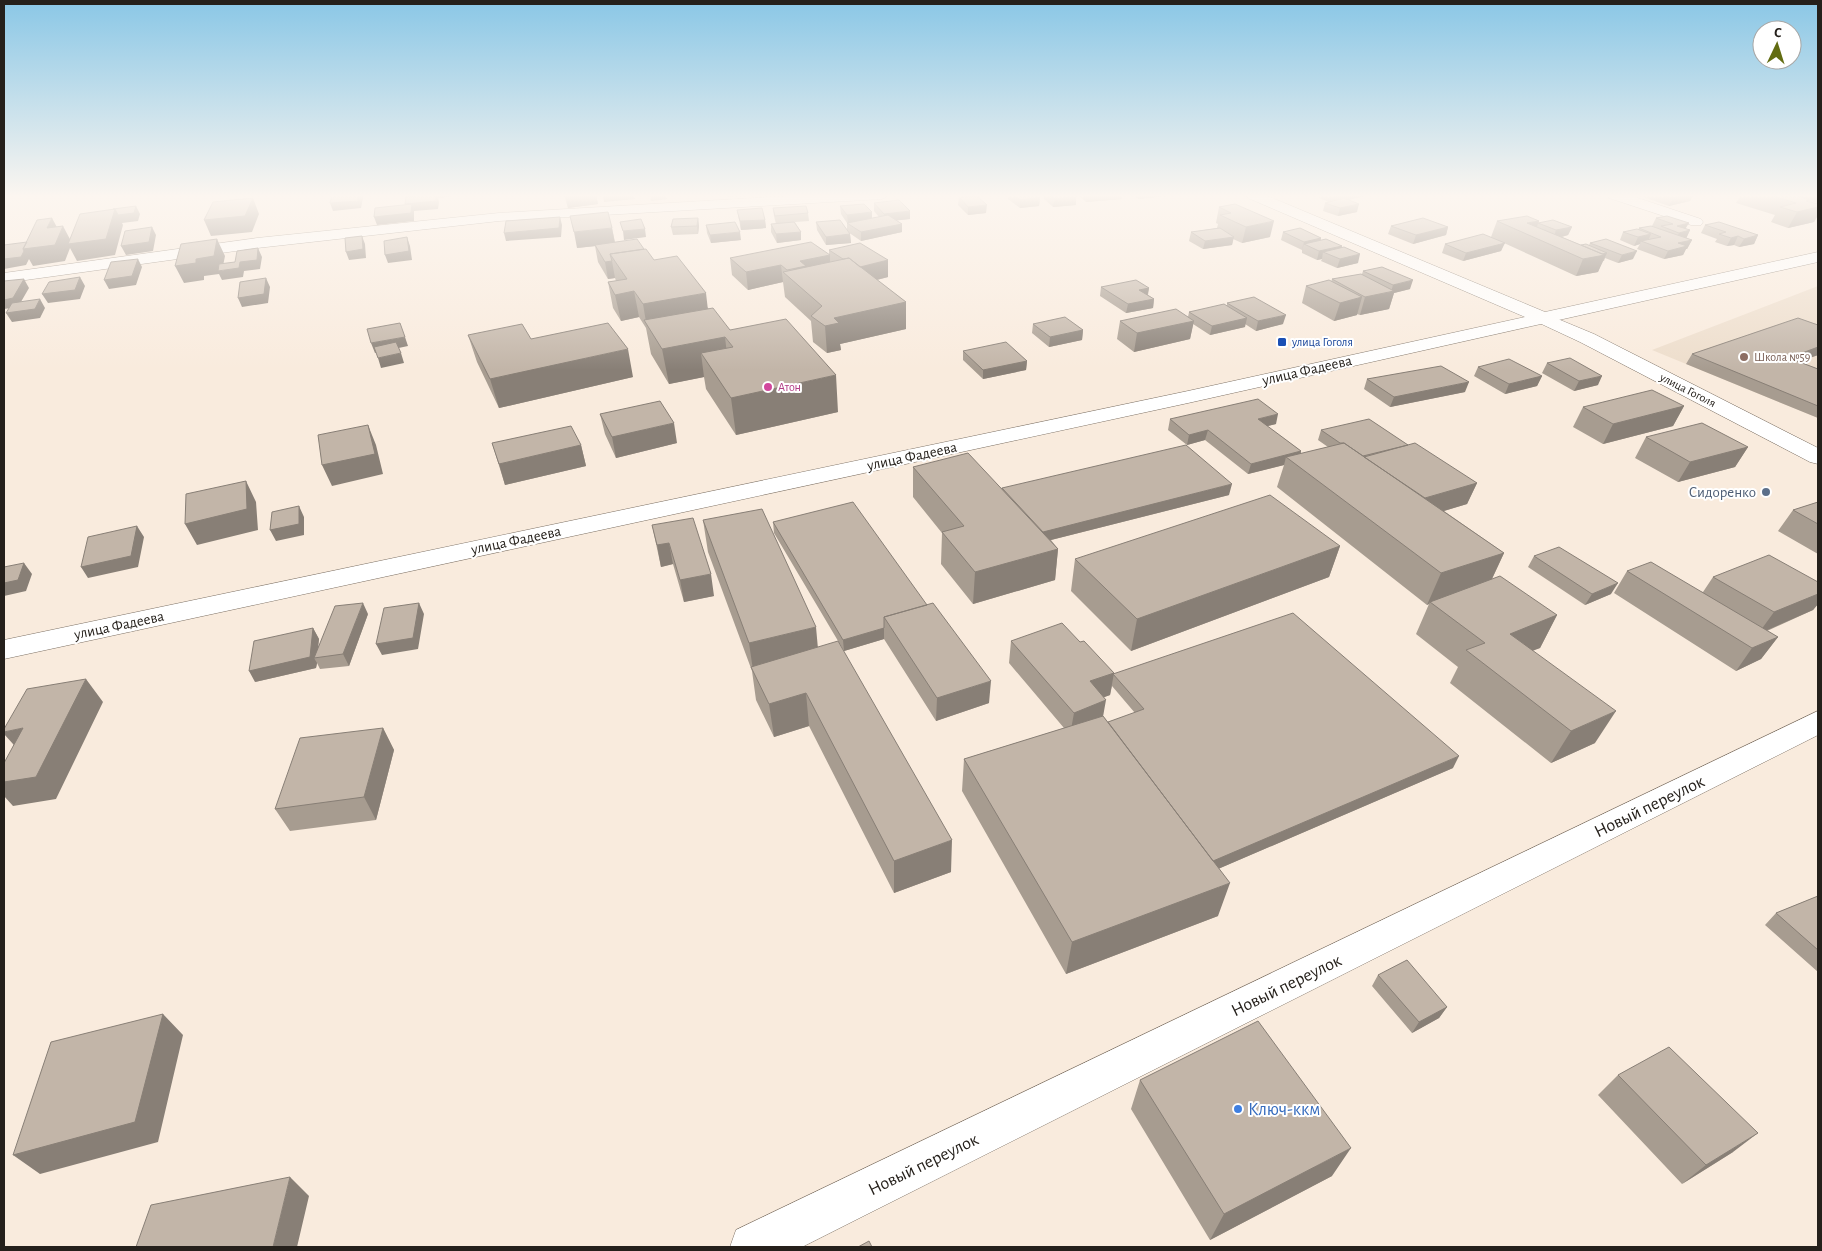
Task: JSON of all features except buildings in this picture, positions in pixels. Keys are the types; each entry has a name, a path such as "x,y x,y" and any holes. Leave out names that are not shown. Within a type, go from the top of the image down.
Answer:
{"main road":[{"path":"4,278 183,253"},
{"name":"улица Гоголя","path":"1390,253 1587,338 1818,457"},
{"name":"улица Фадеева","path":"4,650 1204,394 1818,257"},
{"name":"Новый переулок","path":"753,1247 1818,722"}],"shaded area":[{"name":"Школа №59","path":"1818,286 1818,418 1652,350"}],"place":[{"name":"улица Гоголя","path":"1282,342"},
{"name":"Школа №59","path":"1744,357"},
{"name":"Атон","path":"768,387"},
{"name":"Сидоренко","path":"1766,492"},
{"name":"Ключ-ккм","path":"1238,1109"}]}
